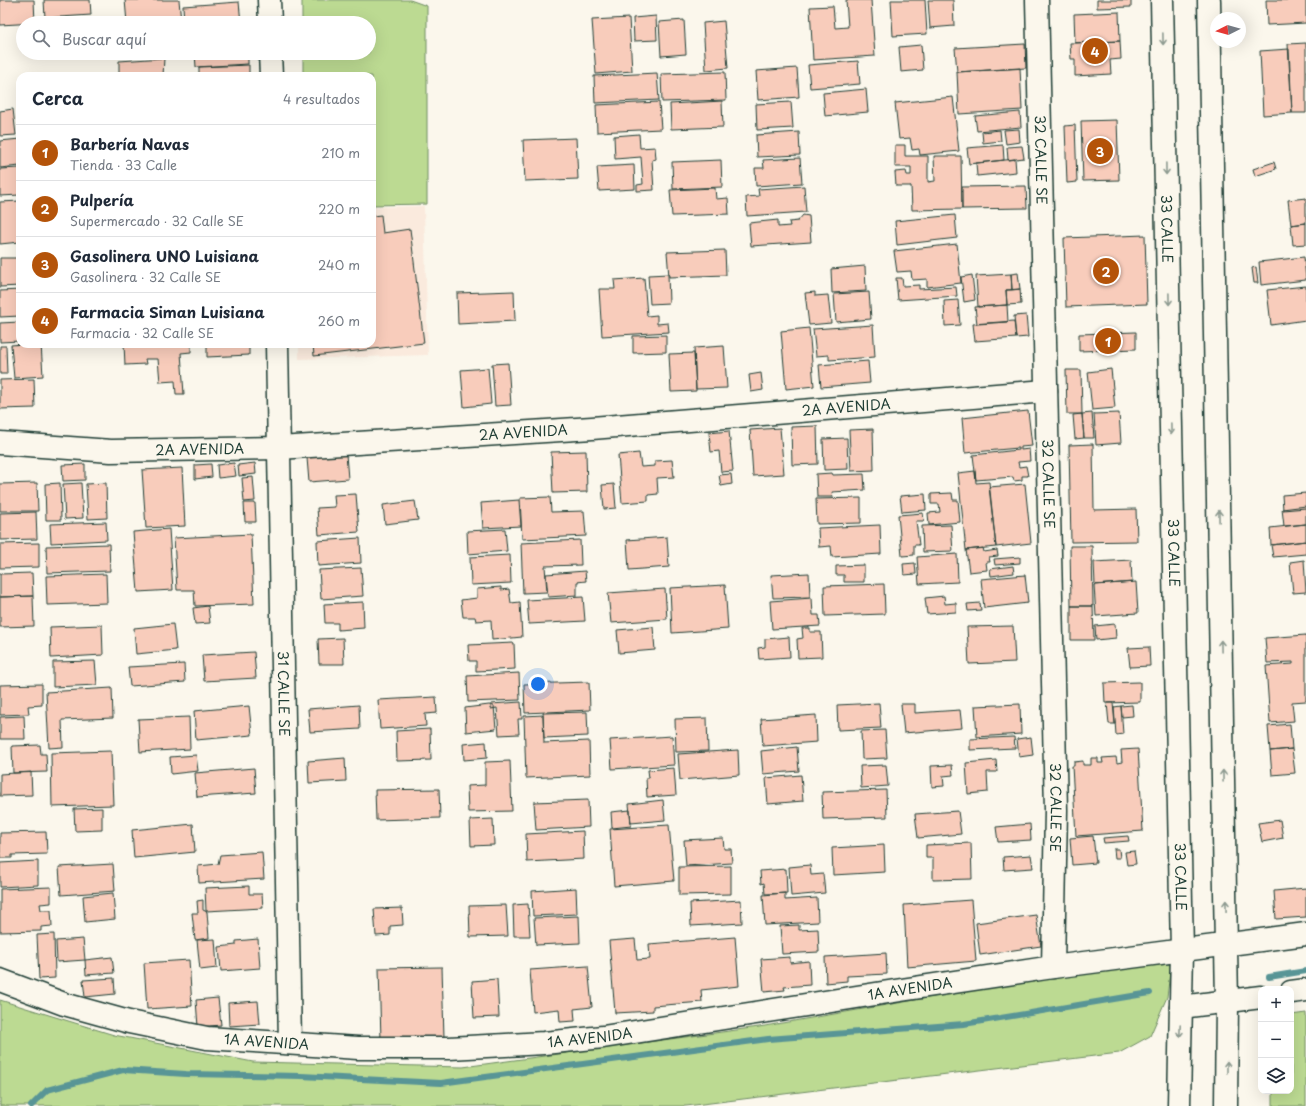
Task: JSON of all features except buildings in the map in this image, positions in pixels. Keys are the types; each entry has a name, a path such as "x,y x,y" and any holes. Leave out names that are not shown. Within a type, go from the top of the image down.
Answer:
{"street":[{"path":"269,0 270,16"},
{"name":"32 CALLE SE","path":"1037,0 1056,810 1053,968"},
{"name":"33 CALLE","path":"1162,0 1182,950 1178,1106"},
{"path":"1209,0 1227,1002 1226,1106"},
{"path":"270,60 271,72"},
{"name":"31 CALLE SE","path":"277,348 290,1043"},
{"name":"2A AVENIDA","path":"0,443 111,451 279,448 592,428 1046,391"},
{"path":"1226,945 1306,934"},
{"name":"1A AVENIDA","path":"0,980 64,1004 129,1022 208,1038 358,1048 449,1048 588,1039 878,993 1226,945"},
{"path":"1294,992 1306,990"},
{"path":"1181,1007 1258,997"}],"shaded area":[{"path":"424,206 428,355 299,359 299,348 376,348 376,207"}],"green space":[{"path":"302,0 410,0 427,6 427,204 376,205 376,72 303,72 303,60 376,60 376,16 302,16"},
{"path":"1171,964 1167,997 1150,1036 1119,1053 686,1106 0,1106 0,1000 114,1035 253,1062 463,1067 759,1027 1089,970"},
{"path":"1306,1013 1306,1106 1273,1106 1273,1094 1294,1094 1294,1015"}],"waterway":[{"path":"1269,977 1306,971"},
{"path":"31,1106 47,1090 123,1070 186,1074 301,1076 441,1083 768,1039 964,1024 1150,993"}],"place":[{"name":"Farmacia Siman Luisiana","path":"1095,51"},
{"name":"Gasolinera UNO Luisiana","path":"1100,151"},
{"name":"Pulpería","path":"1106,271"},
{"name":"Barbería Navas","path":"1108,341"}]}
